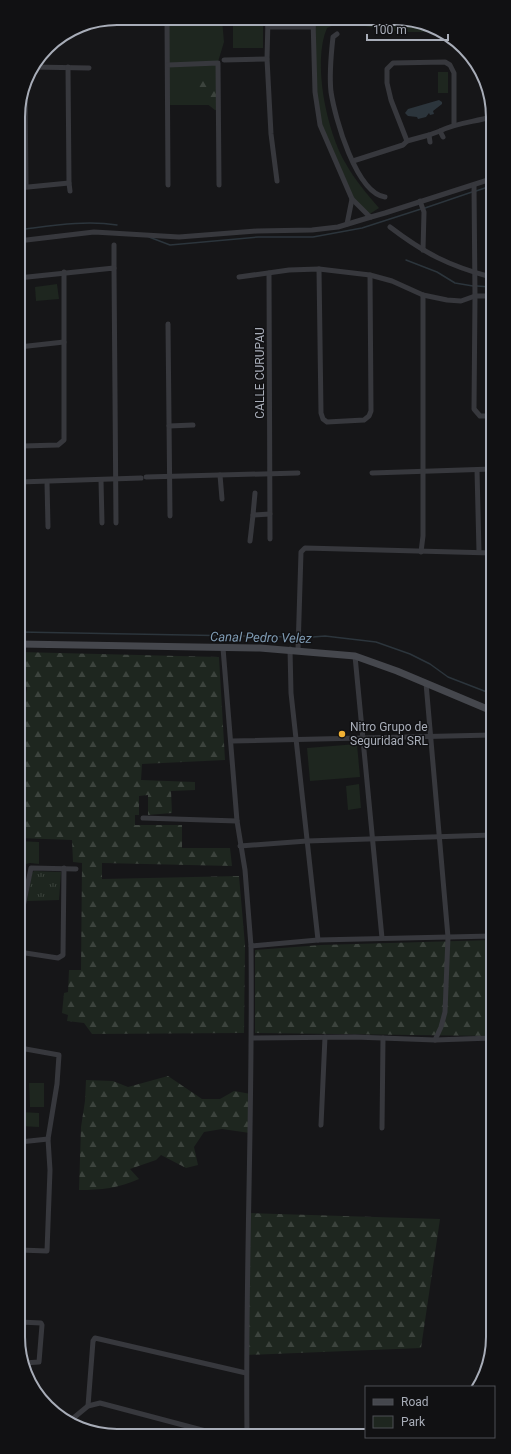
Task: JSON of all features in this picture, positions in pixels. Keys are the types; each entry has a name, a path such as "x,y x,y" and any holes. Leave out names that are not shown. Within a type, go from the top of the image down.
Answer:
{"street":[{"path":"167,25 168,185"},
{"path":"277,181 271,134 267,59 268,27 313,27 315,92 320,125 352,199 372,217"},
{"path":"336,34 333,37 330,59 331,91 343,138 353,161 370,188 376,194 385,197"},
{"path":"224,60 267,59"},
{"path":"406,141 388,91 388,69 393,63 445,62 450,65 454,73 454,125"},
{"path":"168,65 218,63 219,184"},
{"path":"40,67 89,68"},
{"path":"68,67 68,183 70,191"},
{"path":"25,110 26,186 68,183"},
{"path":"353,161 403,145 406,141 429,135 454,125 470,123 486,118"},
{"path":"440,131 443,138"},
{"path":"429,135 430,142"},
{"path":"25,240 94,232 179,237 257,231 312,230 347,224 372,217 422,207 486,181"},
{"path":"474,185 474,409 480,416 486,416"},
{"path":"347,224 352,199"},
{"path":"422,207 423,250"},
{"path":"390,227 415,246 445,262 486,276"},
{"path":"114,245 116,523"},
{"path":"25,277 114,268"},
{"path":"319,269 321,413 322,419 327,422 364,420 369,416 371,411 370,275"},
{"path":"239,277 319,269 370,275 392,281 423,295 461,301 475,296 486,296"},
{"path":"25,446 58,445 64,440 64,272"},
{"name":"CALLE CURUPAU","path":"269,273 270,539"},
{"path":"421,552 423,536 423,295"},
{"path":"168,324 170,516"},
{"path":"25,346 64,342"},
{"path":"169,426 193,425"},
{"path":"372,474 486,469"},
{"path":"477,470 479,552"},
{"path":"25,482 298,473"},
{"path":"220,475 222,499"},
{"path":"101,480 102,523"},
{"path":"47,482 48,527"},
{"path":"250,541 255,494"},
{"path":"252,515 270,514"},
{"path":"298,647 301,552 305,548 486,553"},
{"path":"25,644 290,649 298,647 355,656 397,671 486,708"},
{"path":"223,648 232,741 237,821 245,870 251,946 252,1038 246,1374 247,1429"},
{"path":"290,649 291,693 318,940"},
{"path":"355,656 382,938"},
{"path":"426,683 448,937 445,1012 441,1027 435,1040"},
{"path":"232,741 296,738 364,739 486,735"},
{"path":"143,818 237,821"},
{"path":"240,846 307,841 486,835"},
{"path":"25,891 31,868 76,869"},
{"path":"25,953 58,958 63,955 64,868"},
{"path":"251,946 318,940 486,936"},
{"path":"252,1038 325,1037 435,1040 486,1038"},
{"path":"321,1125 325,1037"},
{"path":"382,1128 384,1038"},
{"path":"25,1049 59,1055 57,1084 48,1140 50,1170 47,1251 25,1250"},
{"path":"25,1142 48,1140"},
{"path":"25,1322 41,1323 42,1325 40,1362 29,1363"},
{"path":"88,1406 93,1341 95,1338 246,1374"},
{"path":"73,1418 88,1406 106,1404 198,1429"}],"green space":[{"path":"169,25 223,25 224,42 218,62 217,105 169,105"},
{"path":"233,25 263,25 263,48 233,48"},
{"path":"315,25 340,25 327,28 323,42 321,78 328,116 339,151 357,181 379,208 368,215 355,201 321,125 317,108"},
{"path":"356,25 400,25 426,31 385,30"},
{"path":"438,72 448,72 448,93 438,93"},
{"path":"206,75 213,78 218,84 217,110 206,103 204,96 195,89 198,80"},
{"path":"57,284 59,299 36,301 35,287"},
{"path":"25,652 219,657 225,760 142,764 141,780 195,782 195,790 171,791 172,813 148,815 148,795 139,796 139,815 135,815 135,825 182,825 182,848 230,848 232,866 102,863 102,879 239,876 245,945 244,1033 92,1034 84,1023 67,1021 68,1015 62,1013 64,993 68,992 69,970 81,970 82,863 73,862 72,840 25,838 25,700 27,688 25,685"},
{"path":"357,744 360,777 310,781 307,748"},
{"path":"359,784 361,808 348,810 346,786"},
{"path":"25,841 39,842 39,864 26,864 25,869"},
{"path":"34,871 61,872 59,900 27,901 32,873"},
{"path":"486,940 486,1036 255,1033 255,950 321,945"},
{"path":"168,1076 202,1099 220,1099 234,1091 251,1094 250,1133 222,1129 204,1132 194,1147 198,1165 186,1168 161,1155 156,1160 130,1169 139,1179 124,1185 110,1188 79,1190 81,1127 85,1101 86,1080 113,1081 128,1087"},
{"path":"29,1083 44,1083 44,1107 30,1107"},
{"path":"25,1112 39,1113 39,1127 25,1126"},
{"path":"248,1213 440,1219 421,1348 246,1355"}],"shaded area":[{"path":"439,100 442,104 433,111 434,114 430,115 429,113 426,117 418,119 417,117 408,116 405,113 408,109"}],"waterway":[{"path":"476,191 486,188"},
{"path":"425,208 472,192"},
{"path":"149,237 170,245 258,237 313,237 362,228 421,209"},
{"path":"25,229 80,223 117,225"},
{"path":"406,260 437,272 455,283 473,286"},
{"path":"477,286 486,287"},
{"name":"Canal Pedro Velez","path":"25,632 296,637"},
{"name":"Canal Pedro Velez","path":"300,638 325,636 376,642 410,654 430,664 448,677 486,692"}],"place":[{"name":"Nitro Grupo de Seguridad SRL","path":"342,734"}]}
